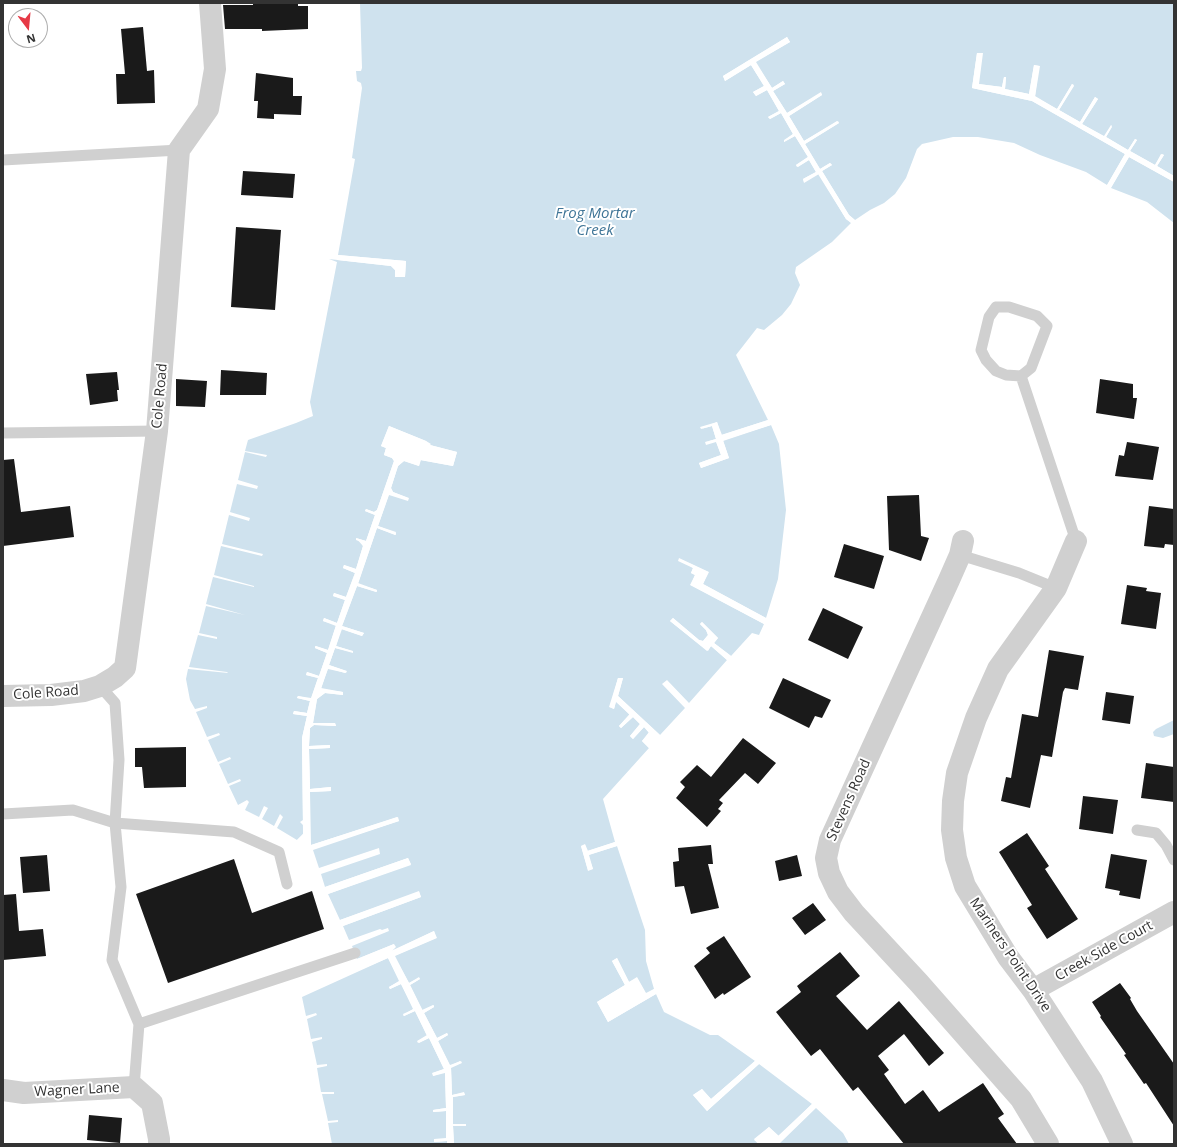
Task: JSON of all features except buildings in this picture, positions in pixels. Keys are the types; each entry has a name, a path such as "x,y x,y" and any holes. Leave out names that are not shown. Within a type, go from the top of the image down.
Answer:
{"street":[{"path":"179,150 208,109 215,69 210,3"},
{"name":"Cole Road","path":"3,696 51,695 84,691 100,686 116,677 125,668 157,431 179,150"},
{"name":"Mariners Point Drive","path":"1076,541 1056,588 998,669 976,718 957,773 953,801 952,830 956,858 964,886 1008,957 1033,990 1092,1081 1122,1144"},
{"name":"Stevens Road","path":"961,548 830,840 826,858 829,873 838,892 854,913 919,983 1021,1099 1048,1144"},
{"name":"Creek Side Court","path":"1033,990 1174,912"},
{"name":"Wagner Lane","path":"3,1090 24,1093 134,1088 152,1103 159,1144"}],"lane":[{"path":"3,160 179,150"},
{"path":"996,307 1009,307 1037,316 1047,326 1031,368 1021,376 1006,375 996,370 986,360 981,350 989,317 996,307"},
{"path":"1021,376 1076,541"},
{"path":"3,433 157,431"},
{"path":"961,548 1056,588"},
{"path":"100,686 115,703 119,760 115,822 121,887 112,960 139,1024 134,1088"},
{"path":"3,814 73,810 115,822 234,832 278,852 287,884"},
{"path":"1137,830 1156,833 1166,845 1174,860"},
{"path":"139,1024 355,953"}],"water":[{"name":"Frog Mortar Creek","path":"360,3 1174,3 1174,176 1157,166 1164,155 1161,154 1155,165 1130,151 1137,140 1135,139 1128,150 1106,137 1112,127 1111,126 1105,137 1082,124 1098,99 1095,97 1080,122 1059,110 1074,86 1072,84 1057,109 1035,96 1039,66 1034,65 1029,94 1005,89 1006,77 1004,77 1002,87 978,84 982,53 977,53 972,88 1032,101 1125,154 1107,185 1086,172 1040,155 1014,143 978,137 953,137 922,144 917,149 906,178 895,194 884,203 855,220 849,215 822,171 832,165 830,163 820,169 805,144 839,123 837,121 804,141 789,116 822,95 821,93 787,113 773,91 785,84 783,81 772,88 755,62 790,42 787,37 723,76 725,81 751,65 764,86 753,92 756,96 767,90 779,111 768,117 770,119 781,113 793,134 784,140 784,142 795,136 808,157 796,165 798,167 809,160 816,172 803,179 804,182 818,174 846,219 851,223 832,242 796,267 795,273 800,285 791,304 782,315 764,330 757,328 736,355 768,420 721,435 717,422 701,429 712,426 716,439 706,442 716,441 721,455 699,463 701,468 729,458 723,441 771,425 779,444 786,510 778,579 766,618 703,584 708,572 680,559 693,568 691,573 695,575 691,585 764,624 759,635 752,633 731,656 714,643 718,638 702,622 700,624 706,630 708,635 703,641 699,640 673,618 670,621 708,651 711,646 727,660 689,703 667,680 662,684 685,708 660,735 618,696 623,678 618,678 610,707 614,709 616,701 629,714 619,726 621,728 633,717 640,724 630,736 633,739 644,727 649,733 642,741 649,748 603,799 615,842 587,851 585,845 581,846 588,870 593,869 588,855 617,846 645,930 646,961 654,989 646,994 637,978 629,982 617,958 612,961 625,985 597,1002 608,1022 656,994 664,1012 710,1035 718,1035 755,1061 711,1099 702,1089 693,1095 707,1111 759,1064 812,1104 778,1136 769,1127 754,1139 758,1144 454,1144 453,1126 466,1126 466,1124 453,1124 453,1097 465,1095 464,1093 452,1095 451,1067 461,1063 460,1061 450,1066 438,1041 448,1035 447,1033 437,1038 424,1013 434,1007 434,1005 423,1011 410,985 420,979 419,978 409,983 394,956 436,938 434,931 391,951 394,944 357,959 352,946 389,931 388,928 382,930 380,929 349,940 343,926 421,897 419,892 340,920 328,894 411,865 408,858 325,887 321,874 380,854 379,848 319,868 313,850 399,821 397,817 311,845 310,792 331,791 331,787 310,789 309,749 330,748 330,745 309,746 310,728 314,725 336,726 335,723 313,723 317,699 325,693 343,695 343,692 321,689 328,668 345,673 346,671 329,665 335,648 352,652 336,646 342,629 362,636 364,633 342,626 357,586 376,592 377,590 358,584 377,528 395,535 396,532 378,526 389,494 408,500 408,498 393,492 391,488 398,466 404,461 419,466 420,460 453,466 457,452 430,445 426,441 389,426 381,446 386,448 384,455 392,458 394,461 377,510 374,512 366,509 365,511 375,515 366,541 356,538 363,546 356,569 344,565 343,568 355,573 346,597 334,593 333,596 345,600 337,623 324,618 323,621 336,625 328,650 316,646 315,648 327,653 319,676 307,672 306,675 318,678 311,699 298,696 297,698 310,701 307,713 294,711 293,714 307,716 302,738 303,834 297,840 277,828 283,817 280,814 274,826 262,819 268,808 264,806 259,817 245,810 249,802 247,800 238,805 229,786 241,781 240,779 228,784 219,764 231,759 230,757 218,762 208,740 220,735 219,733 207,737 196,712 207,708 207,706 195,709 190,700 186,679 188,669 228,673 189,667 198,635 217,639 217,637 199,633 206,606 245,615 206,604 213,577 254,587 214,575 221,546 262,556 263,554 222,544 229,515 249,521 250,518 230,512 237,484 257,489 258,486 238,480 245,452 266,457 267,455 245,451 248,440 313,416 310,402 337,262 329,259 391,266 395,270 395,277 405,277 406,261 338,255 355,159 352,158 362,88 361,83 357,81 356,71 361,71 362,68"},
{"path":"1129,157 1174,182 1174,223 1147,202 1111,188"},
{"path":"1174,720 1174,734 1163,738 1154,736 1153,732 1156,729"},
{"path":"388,958 400,981 389,987 390,989 401,984 414,1009 403,1014 404,1016 415,1011 427,1036 418,1041 419,1043 429,1038 444,1069 433,1073 433,1076 445,1072 446,1108 433,1110 434,1112 446,1111 446,1139 434,1139 434,1142 447,1141 447,1144 332,1144 328,1123 338,1122 338,1120 328,1121 322,1094 334,1094 334,1092 321,1092 317,1068 327,1066 327,1064 317,1065 312,1042 322,1039 322,1037 311,1039 307,1019 317,1015 316,1013 306,1016 302,997"},
{"path":"816,1108 843,1133 849,1144 779,1144"}],"pier":[{"path":"787,37 790,42 756,62 772,88 783,81 785,84 773,91 787,113 821,92 822,95 789,116 804,141 838,121 839,123 805,144 820,169 830,163 832,165 822,171 849,215 856,221 847,216 754,63 754,60 788,41 787,40 725,77 726,78 750,63 753,64 766,86 756,93 768,88 818,172 847,218 853,222 853,224 846,219 819,174 804,183 803,179 816,172 809,160 797,167 796,165 808,157 795,136 784,142 793,134 781,113 770,119 768,117 779,111 767,90 756,96 753,92 764,86 751,65 725,81 723,76"},
{"path":"977,53 983,53 979,84 1002,87 1004,77 1006,77 1005,89 1029,94 1034,65 1040,66 1035,97 1057,109 1072,84 1074,85 1059,110 1080,122 1095,97 1098,99 1082,124 1104,136 1111,125 1112,126 1106,137 1128,150 1135,139 1137,140 1130,151 1155,165 1162,154 1164,155 1157,166 1174,176 1174,178 1033,98 1036,67 1030,96 1004,91 1003,89 977,86 979,55 974,86 1033,99 1126,153 1109,186 1106,187 1125,154 1032,101 972,88"},
{"path":"1128,155 1174,180 1174,182 1129,157 1110,189 1109,187"},
{"path":"338,255 406,261 405,277 395,277 395,270 391,266 337,260 337,258 391,264 397,269 397,275 403,275 404,263 337,257"},
{"path":"768,420 769,422 722,437 720,436 716,424 713,425 723,456 701,464 702,466 726,457 721,441 722,439 770,423 771,425 723,440 729,458 701,468 699,463 721,455 716,442 706,445 705,442 716,439 712,426 701,429 700,427 717,422 722,435"},
{"path":"389,426 426,441 431,444 430,445 457,452 453,466 421,460 419,466 404,461 398,466 391,488 393,492 409,498 408,501 389,495 378,526 396,533 396,535 377,528 358,583 377,590 377,592 357,586 342,626 364,633 362,636 341,629 336,646 353,651 353,653 335,648 329,665 347,671 346,673 328,669 321,688 343,692 343,695 325,693 317,699 313,723 335,723 336,726 314,725 310,728 309,746 330,745 330,748 309,749 310,789 331,787 331,791 310,792 310,843 311,845 398,817 399,821 312,849 396,820 311,847 308,844 308,728 312,724 311,722 315,698 324,691 320,691 319,688 387,494 391,493 389,487 396,465 404,459 417,463 420,458 452,464 454,454 429,447 425,443 390,429 384,445 388,447 386,453 394,456 396,462 379,510 376,513 377,515 368,542 363,542 365,546 358,570 356,571 309,715 304,739 305,820 303,822 305,825 305,834 299,841 297,840 303,834 303,825 300,822 303,820 302,738 307,716 293,714 294,711 307,713 310,701 297,698 298,696 311,698 318,678 306,675 307,672 319,676 327,653 315,648 315,646 328,650 336,626 323,621 324,618 337,623 345,600 333,596 334,593 346,597 355,573 343,568 344,565 356,569 363,546 361,542 356,540 356,538 366,541 375,515 365,511 366,509 374,512 377,510 394,461 392,458 384,455 386,448 381,446"},
{"path":"679,558 709,572 703,584 766,618 765,620 702,586 701,584 706,573 695,568 694,572 697,575 693,584 764,622 764,624 690,585 695,575 691,573 693,568 678,561"},
{"path":"673,618 699,640 703,641 708,635 706,630 700,624 702,622 718,638 714,643 731,656 729,658 727,660 711,646 707,651 670,621","holes":["709,632 716,638 713,644 729,658 712,644 707,648 699,642 704,642 709,636"]},
{"path":"618,678 623,678 618,696 660,735 658,736 616,698 620,680 612,706 615,700 617,700 630,712 631,716 634,716 642,723 633,736 643,725 651,731 645,741 650,746 649,748 642,741 649,732 644,727 633,739 630,736 640,724 633,717 621,728 619,726 629,714 616,702 614,709 609,707"},
{"path":"615,842 616,843 588,853 583,847 589,868 587,854 616,844 617,846 589,855 593,869 588,871 581,846 585,844 588,851"},
{"path":"408,858 411,864 328,894 327,892 408,863 407,860 326,889 325,887"},
{"path":"419,891 421,897 343,926 342,925 419,896 418,894 341,922 340,920"},
{"path":"434,931 437,938 395,956 409,983 419,977 420,979 410,985 422,1010 433,1005 434,1007 424,1013 437,1038 447,1033 448,1035 438,1041 450,1065 461,1061 462,1063 451,1068 452,1095 464,1092 465,1095 453,1097 453,1124 466,1124 466,1126 453,1126 454,1144 452,1144 449,1067 392,956 434,937 433,934 392,953 389,950 391,947 358,961 357,959 394,944 396,947 392,951"},
{"path":"387,956 390,957 446,1069 449,1144 447,1144 447,1141 434,1142 434,1139 446,1138 446,1111 433,1112 433,1110 446,1108 445,1073 433,1076 432,1073 444,1069 429,1038 418,1043 417,1041 427,1035 415,1011 404,1016 403,1015 413,1009 401,984 390,989 389,987 399,981 388,958 362,969 361,967"},
{"path":"617,958 629,982 637,977 646,993 654,989 654,991 645,996 636,980 628,984 616,961 615,962 627,986 600,1003 609,1019 655,992 656,994 608,1022 597,1002 625,985 612,961"},
{"path":"755,1061 756,1063 712,1101 701,1091 696,1095 707,1108 757,1063 759,1064 707,1111 693,1095 702,1089 711,1099"},
{"path":"812,1104 814,1106 779,1138 769,1130 757,1140 760,1144 754,1140 769,1127 779,1136"}]}
